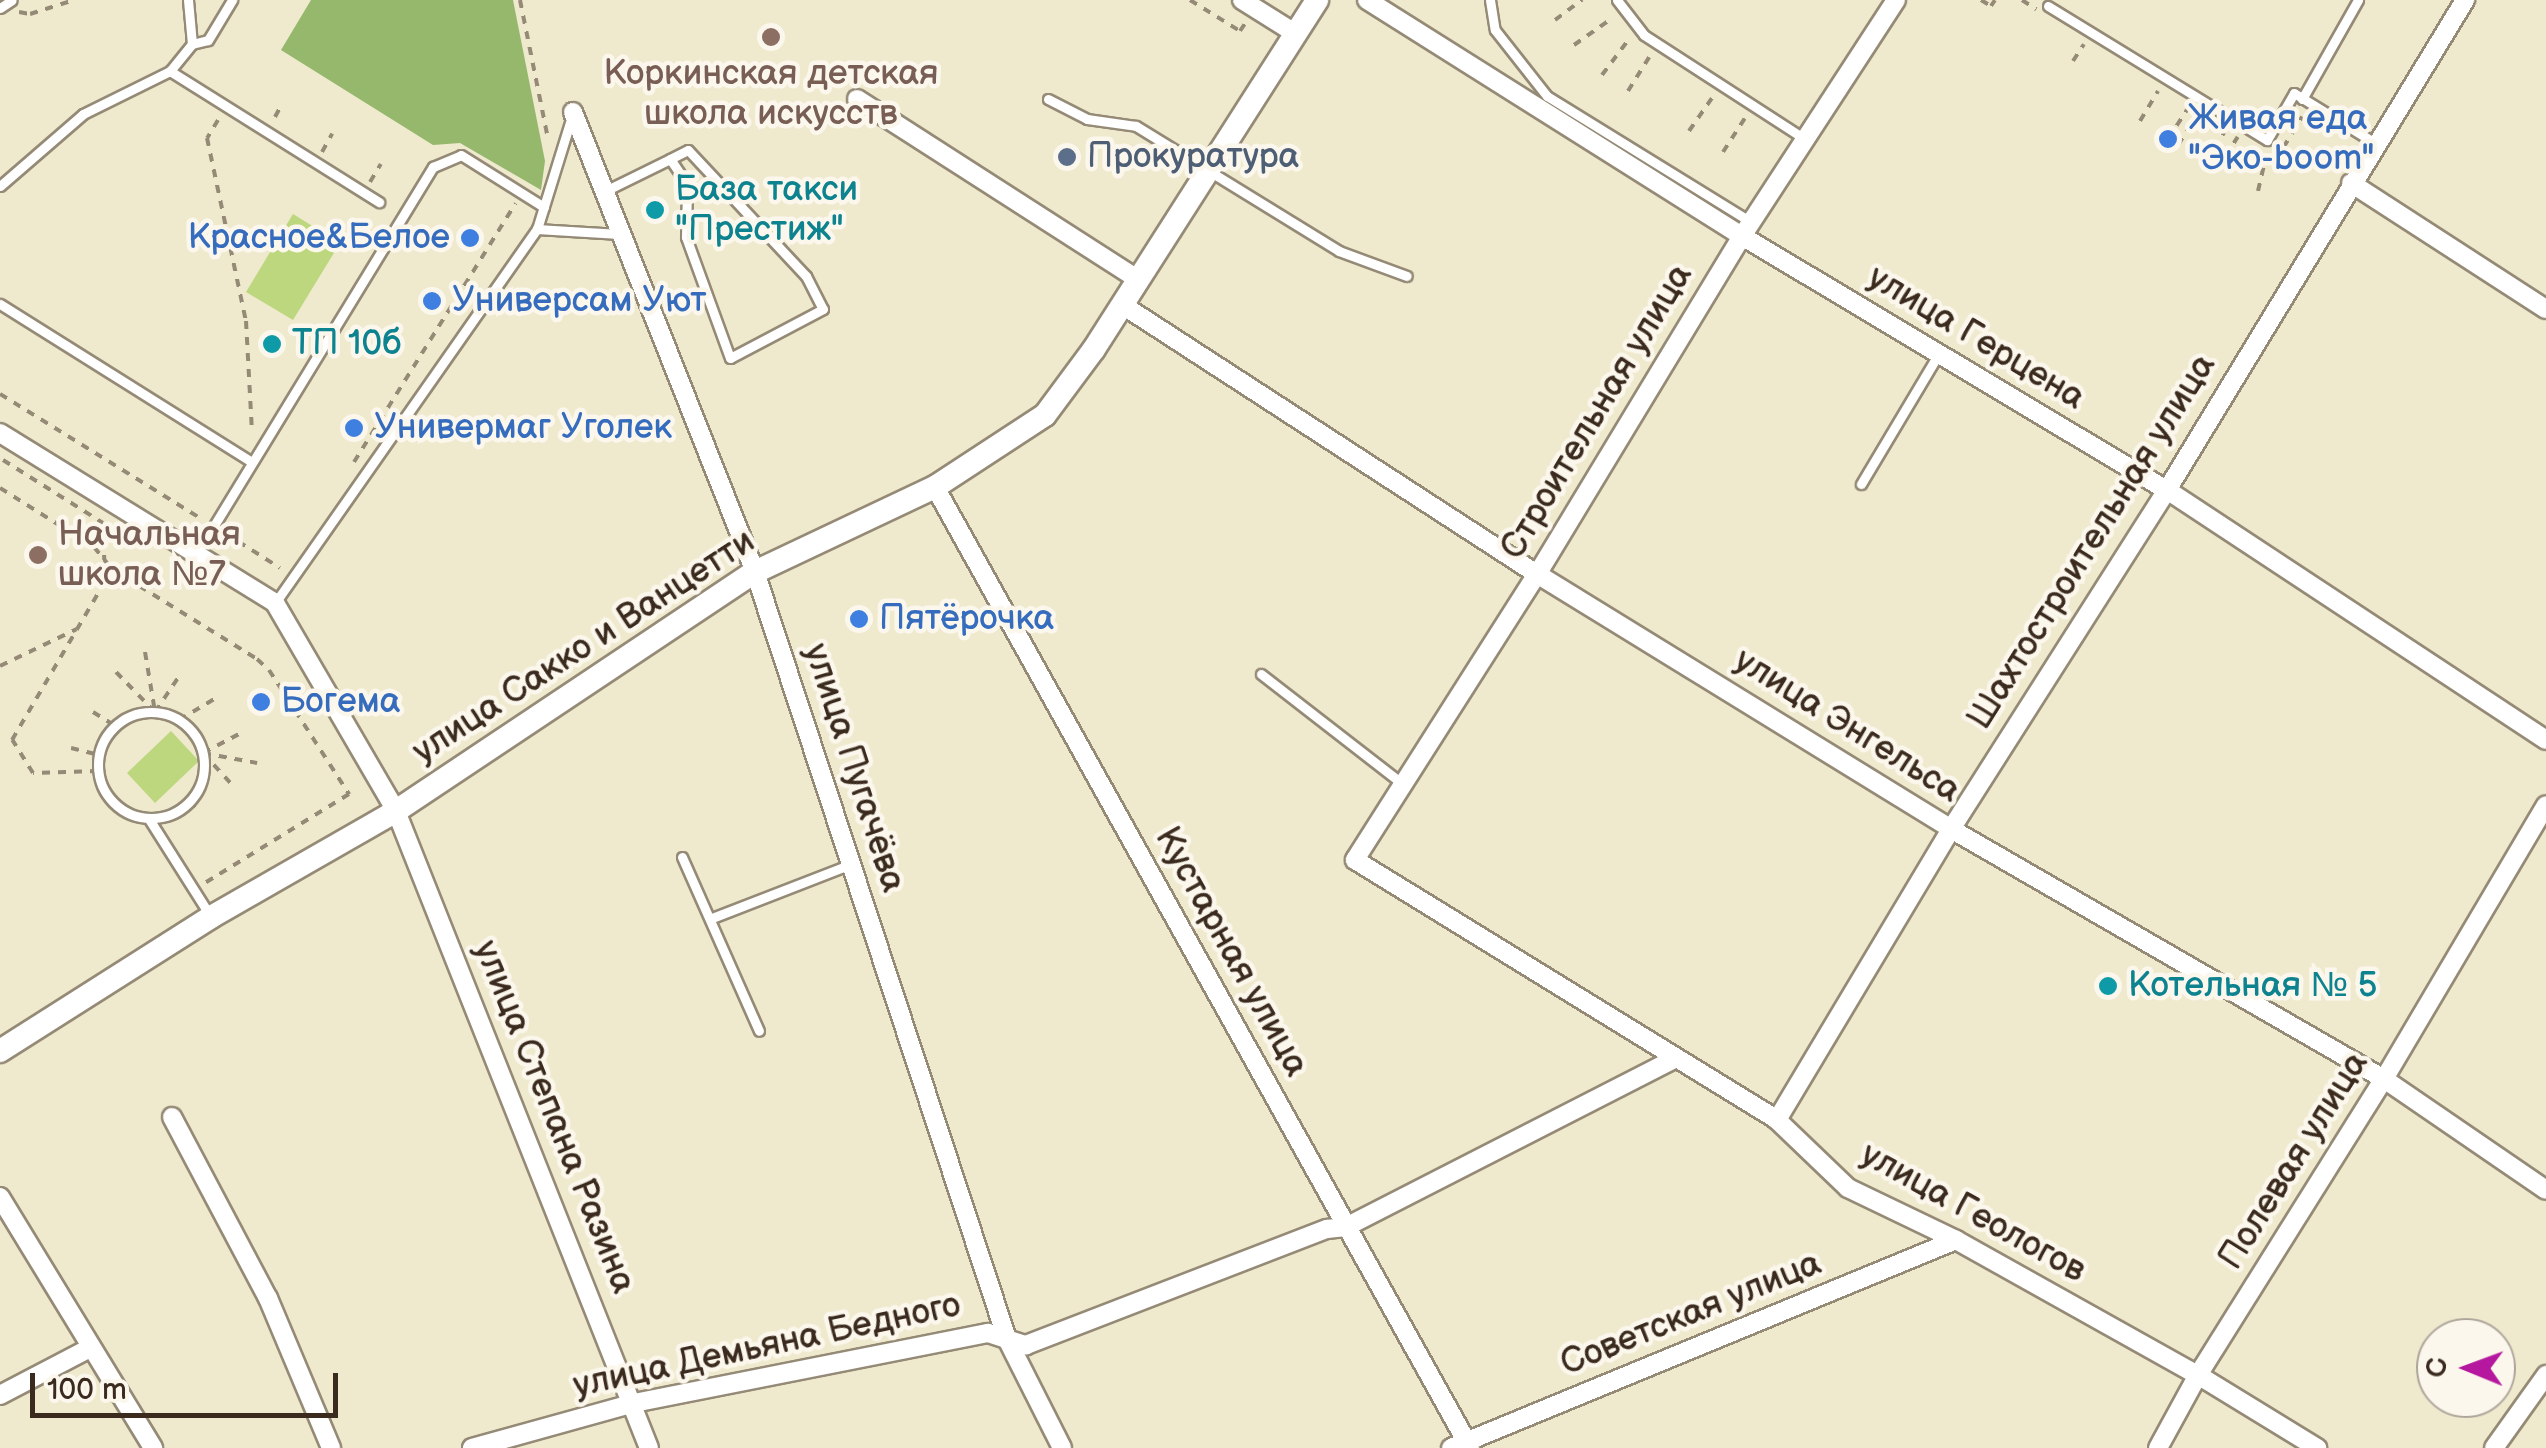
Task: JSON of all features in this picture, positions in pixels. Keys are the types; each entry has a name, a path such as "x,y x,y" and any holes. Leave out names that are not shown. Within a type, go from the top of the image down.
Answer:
{"street":[{"path":"1242,0 1293,32"},
{"name":"улица Сакко и Ванцетти","path":"0,1051 211,917 396,812 754,572 934,487 1045,415 1122,304 1316,0"},
{"name":"улица Герцена","path":"1367,0 1747,229 1939,354 2167,490 2546,740"},
{"name":"Строительная улица","path":"1354,860 1537,574 1804,138 1896,0"},
{"name":"Шахтостроительная улица","path":"1778,1120 1951,829 2167,490 2464,0"},
{"path":"857,99 1137,278"},
{"name":"улица Пугачёва","path":"574,112 754,572 1007,1339 1062,1448"},
{"path":"2351,183 2546,308"},
{"name":"улица Энгельса","path":"1122,304 1537,574 1951,829 2384,1079 2546,1190"},
{"path":"0,434 275,603"},
{"name":"Кустарная улица","path":"934,487 1346,1227 1462,1446"},
{"name":"улица Степана Разина","path":"275,603 396,812 634,1402 649,1448"},
{"name":"Полевая улица","path":"2158,1448 2198,1374 2384,1079 2546,804"},
{"name":"улица Геологов","path":"1354,860 1778,1120 1848,1188 1956,1240 2198,1374 2317,1448"},
{"name":"улица Демьяна Бедного","path":"472,1448 634,1402 988,1332 1026,1345 1327,1229 1346,1227 1675,1059"},
{"path":"172,1117 268,1298 331,1448"},
{"path":"0,1196 153,1448"},
{"name":"Советская улица","path":"1462,1446 1956,1240"},
{"path":"0,1395 90,1348"},
{"path":"2494,1448 2546,1374"}],"lane":[{"path":"0,8 12,0"},
{"path":"188,0 192,44"},
{"path":"0,186 83,114 170,71 192,44 208,40 232,0"},
{"path":"1490,0 1496,30 1547,96"},
{"path":"1617,0 1638,28 1657,44 1804,138"},
{"path":"2302,98 2358,0"},
{"path":"2048,6 2267,140 2294,94 2376,144"},
{"path":"170,71 379,202"},
{"path":"1495,80 1547,96 1747,229"},
{"path":"1048,99 1086,119 1136,126 1340,251 1407,276"},
{"path":"275,603 537,229 574,112"},
{"path":"605,191 688,150 806,276 823,309 730,358 686,238 687,184 670,159"},
{"path":"196,555 433,167 461,154 544,207"},
{"path":"537,229 622,234"},
{"path":"0,304 252,462"},
{"path":"1861,484 1939,354"},
{"path":"1261,674 1403,784"},
{"path":"155,712 190,728 203,753 202,780 190,801 176,812 149,819 123,810 112,801 98,771 99,754 115,726 135,714 155,712"},
{"path":"149,819 211,917"},
{"path":"682,858 712,918 759,1031"},
{"path":"712,918 851,864"}],"path":[{"path":"0,8 30,14 74,0"},
{"path":"520,0 551,156"},
{"path":"1190,0 1240,31"},
{"path":"1555,20 1582,0"},
{"path":"1981,0 1990,6 1995,0"},
{"path":"1574,45 1624,10"},
{"path":"1602,75 1638,28"},
{"path":"2074,61 2086,40"},
{"path":"1628,91 1657,44"},
{"path":"1689,131 1721,85"},
{"path":"2140,121 2160,88"},
{"path":"1722,152 1754,106"},
{"path":"2168,140 2189,106"},
{"path":"226,107 207,138 246,321 252,462"},
{"path":"2178,146 2199,112"},
{"path":"2205,162 2226,130"},
{"path":"2217,170 2238,137"},
{"path":"2258,191 2267,155"},
{"path":"347,472 522,193"},
{"path":"0,394 285,571"},
{"path":"0,458 103,522 104,560"},
{"path":"0,488 94,546 112,569 269,670 349,794 192,890"},
{"path":"98,771 33,773 12,740 112,569"},
{"path":"0,666 77,629"},
{"path":"145,652 155,712"},
{"path":"116,672 155,712"},
{"path":"155,712 180,675"},
{"path":"179,720 216,698"},
{"path":"93,712 115,726"},
{"path":"203,753 239,734"},
{"path":"71,748 99,754"},
{"path":"203,753 257,763"},
{"path":"203,753 235,788"},
{"path":"190,801 198,813"}],"green space":[{"path":"311,0 513,0 545,161 541,190 460,143 433,145 281,50"},
{"path":"293,214 340,243 293,320 246,292"},
{"path":"171,731 199,761 155,803 127,773"}],"place":[{"name":"Коркинская детская школа искусств","path":"771,37"},
{"name":"Живая еда \"Эко-boom\"","path":"2168,139"},
{"name":"Прокуратура","path":"1067,157"},
{"name":"База такси \"Престиж\"","path":"655,210"},
{"name":"Красное&Белое","path":"470,238"},
{"name":"Универсам Уют","path":"432,301"},
{"name":"ТП 10б","path":"272,344"},
{"name":"Универмаг Уголек","path":"354,428"},
{"name":"Начальная школа №7","path":"38,555"},
{"name":"Пятёрочка","path":"859,619"},
{"name":"Богема","path":"261,702"},
{"name":"Котельная № 5","path":"2108,986"}]}
